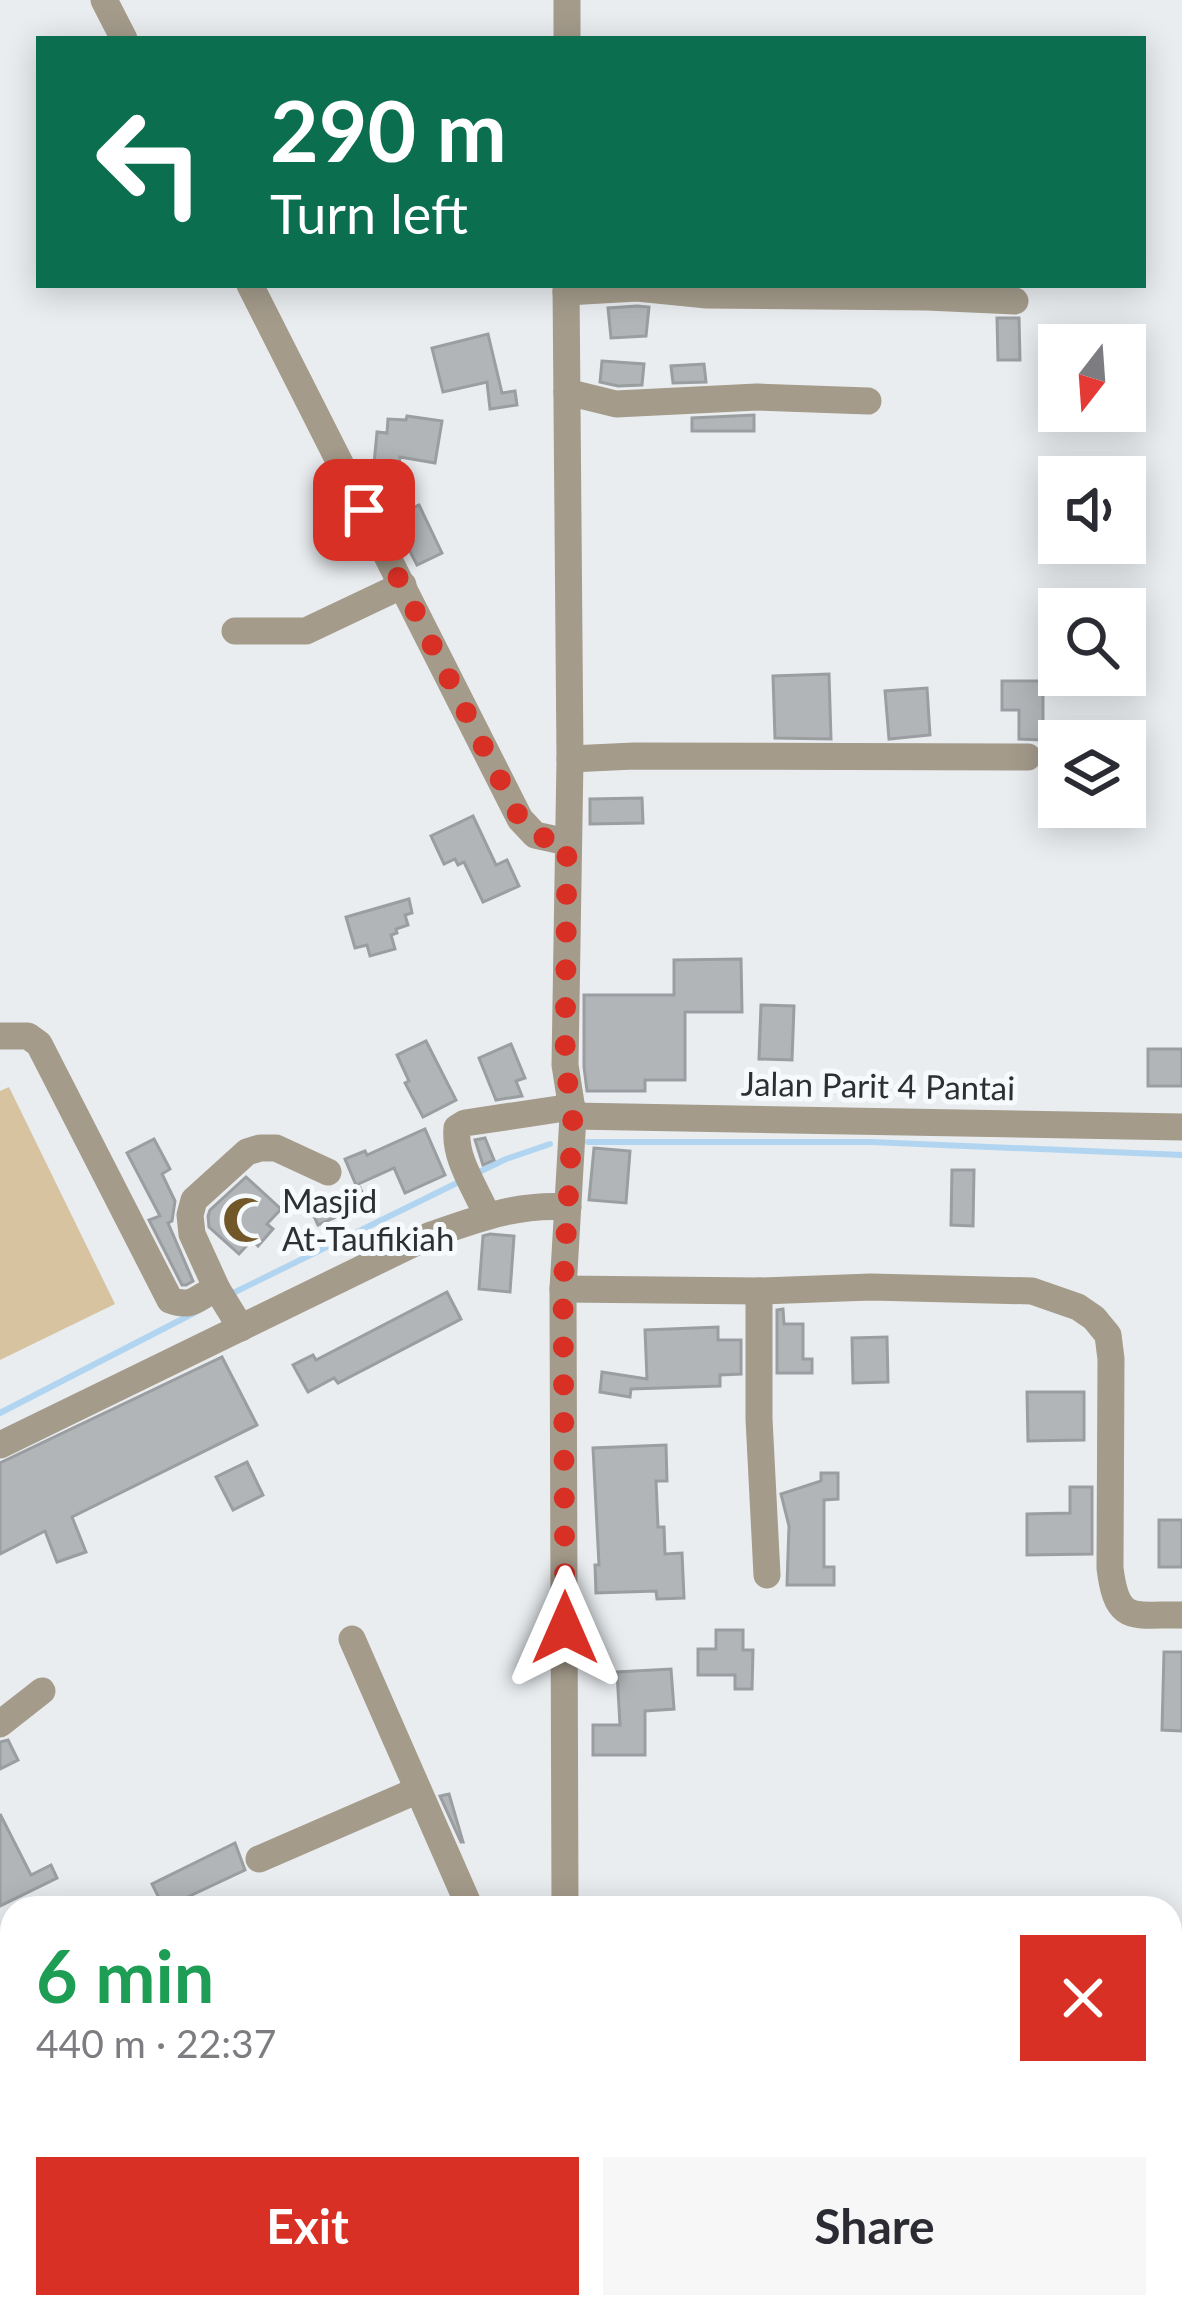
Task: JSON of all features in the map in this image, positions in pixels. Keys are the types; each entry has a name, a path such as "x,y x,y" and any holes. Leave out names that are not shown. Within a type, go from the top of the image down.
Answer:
{"street":[{"path":"104,0 122,36"},
{"path":"567,0 567,36"},
{"path":"252,288 520,819 535,836 567,842"},
{"path":"565,1896 563,1289 573,1112 565,1065 570,759 566,288 637,288 707,296 1015,301"},
{"path":"567,392 616,404 758,397 868,401"},
{"path":"236,631 305,631 403,585"},
{"path":"570,759 1028,757"},
{"path":"0,1036 28,1036 39,1044 170,1300 227,1305"},
{"name":"Jalan Parit 4 Pantai","path":"476,1193 456,1142 457,1128 465,1123 573,1112 1182,1127"},
{"path":"227,1305 192,1234 194,1200 247,1152 260,1148 276,1148 328,1172"},
{"path":"0,1445 227,1305 431,1235 476,1193 568,1207"},
{"path":"563,1289 871,1287 1032,1292 1078,1307 1108,1335 1111,1359 1113,1593 1119,1606 1132,1614 1182,1615"},
{"path":"759,1291 767,1575"},
{"path":"352,1640 465,1896"},
{"path":"0,1724 42,1691"},
{"path":"259,1858 418,1790"}],"shaded area":[{"path":"9,1087 115,1304 0,1360 0,1091"}],"building":[{"path":"649,307 646,336 611,338 608,308"},
{"path":"997,318 1019,318 1020,360 998,360"},
{"path":"488,334 502,393 515,391 517,405 490,409 487,382 443,392 432,348"},
{"path":"602,361 644,364 642,385 600,382"},
{"path":"704,364 706,382 673,383 671,366"},
{"path":"754,415 754,431 692,431 692,418"},
{"path":"407,416 442,421 435,463 400,457 399,466 374,464 377,432 387,433 388,419 406,420"},
{"path":"419,505 442,553 417,565 391,524 395,522 392,518"},
{"path":"829,674 831,739 775,738 773,676"},
{"path":"1002,681 1038,681 1043,720 1038,720 1038,740 1019,739 1019,710 1002,710"},
{"path":"927,688 930,735 889,739 885,691"},
{"path":"642,798 643,823 590,824 590,799"},
{"path":"473,816 496,865 507,860 519,886 483,902 464,862 458,865 455,859 444,864 431,836"},
{"path":"409,899 408,925 391,935 395,949 370,956 367,945 355,948 346,917"},
{"path":"741,959 742,1012 685,1012 685,1080 645,1080 645,1091 587,1091 584,995 674,995 674,960"},
{"path":"761,1005 794,1006 792,1060 759,1059"},
{"path":"426,1041 456,1100 423,1117 397,1055"},
{"path":"511,1044 525,1078 516,1081 522,1096 496,1100 479,1058"},
{"path":"1148,1049 1182,1049 1182,1086 1148,1086"},
{"path":"425,1129 445,1175 405,1193 394,1168 356,1185 345,1159 365,1151 367,1155"},
{"path":"485,1138 494,1160 483,1165 475,1140"},
{"path":"154,1139 170,1169 162,1174 175,1201 168,1223 193,1281 186,1285 149,1220 160,1216 127,1153"},
{"path":"594,1148 630,1151 626,1203 589,1200"},
{"path":"952,1170 974,1170 973,1226 951,1225"},
{"path":"246,1177 281,1209 267,1224 273,1229 258,1246 252,1240 239,1254 209,1227 208,1216"},
{"path":"360,1188 367,1203 318,1225 311,1210"},
{"path":"483,1236 514,1236 510,1292 479,1289"},
{"path":"447,1292 461,1319 338,1383 334,1378 308,1392 293,1365 313,1355 316,1360"},
{"path":"783,1309 784,1324 803,1324 803,1359 812,1359 812,1373 777,1373 777,1310"},
{"path":"718,1327 718,1340 741,1340 741,1374 720,1375 720,1386 631,1389 630,1397 600,1392 602,1372 647,1379 645,1330"},
{"path":"887,1337 888,1382 853,1383 852,1338"},
{"path":"222,1357 257,1425 72,1517 86,1552 57,1562 45,1531 0,1554 0,1463"},
{"path":"1027,1392 1084,1392 1084,1440 1028,1441"},
{"path":"666,1445 667,1481 656,1481 658,1527 664,1527 665,1554 682,1553 684,1598 657,1599 656,1591 596,1593 593,1448"},
{"path":"247,1462 263,1495 233,1510 216,1477"},
{"path":"821,1473 838,1473 838,1499 824,1500 824,1567 834,1567 834,1585 787,1585 789,1526 781,1494 821,1481"},
{"path":"1070,1487 1092,1487 1092,1554 1027,1555 1027,1514 1070,1513"},
{"path":"1159,1520 1182,1520 1182,1567 1159,1567"},
{"path":"716,1630 743,1630 743,1650 753,1650 752,1689 735,1689 735,1675 698,1675 698,1649 716,1649"},
{"path":"1164,1652 1182,1652 1182,1731 1162,1730"},
{"path":"671,1669 674,1709 645,1711 645,1755 593,1755 593,1725 620,1725 617,1672"},
{"path":"8,1740 18,1760 0,1769 0,1742"},
{"path":"449,1794 463,1842 440,1796"},
{"path":"0,1814 31,1875 51,1865 57,1878 20,1896 0,1896"},
{"path":"235,1843 245,1870 190,1896 158,1896 152,1884"}],"waterway":[{"path":"588,1142 871,1142 1182,1155"},
{"path":"475,1174 550,1144"},
{"path":"227,1296 463,1180"},
{"path":"0,1413 194,1313"}],"place":[{"name":"Masjid At-Taufikiah","path":"246,1220"}],"route":[{"path":"364,510 520,819 535,836 567,842 565,1065 573,1116 563,1289 565,1628"}]}
